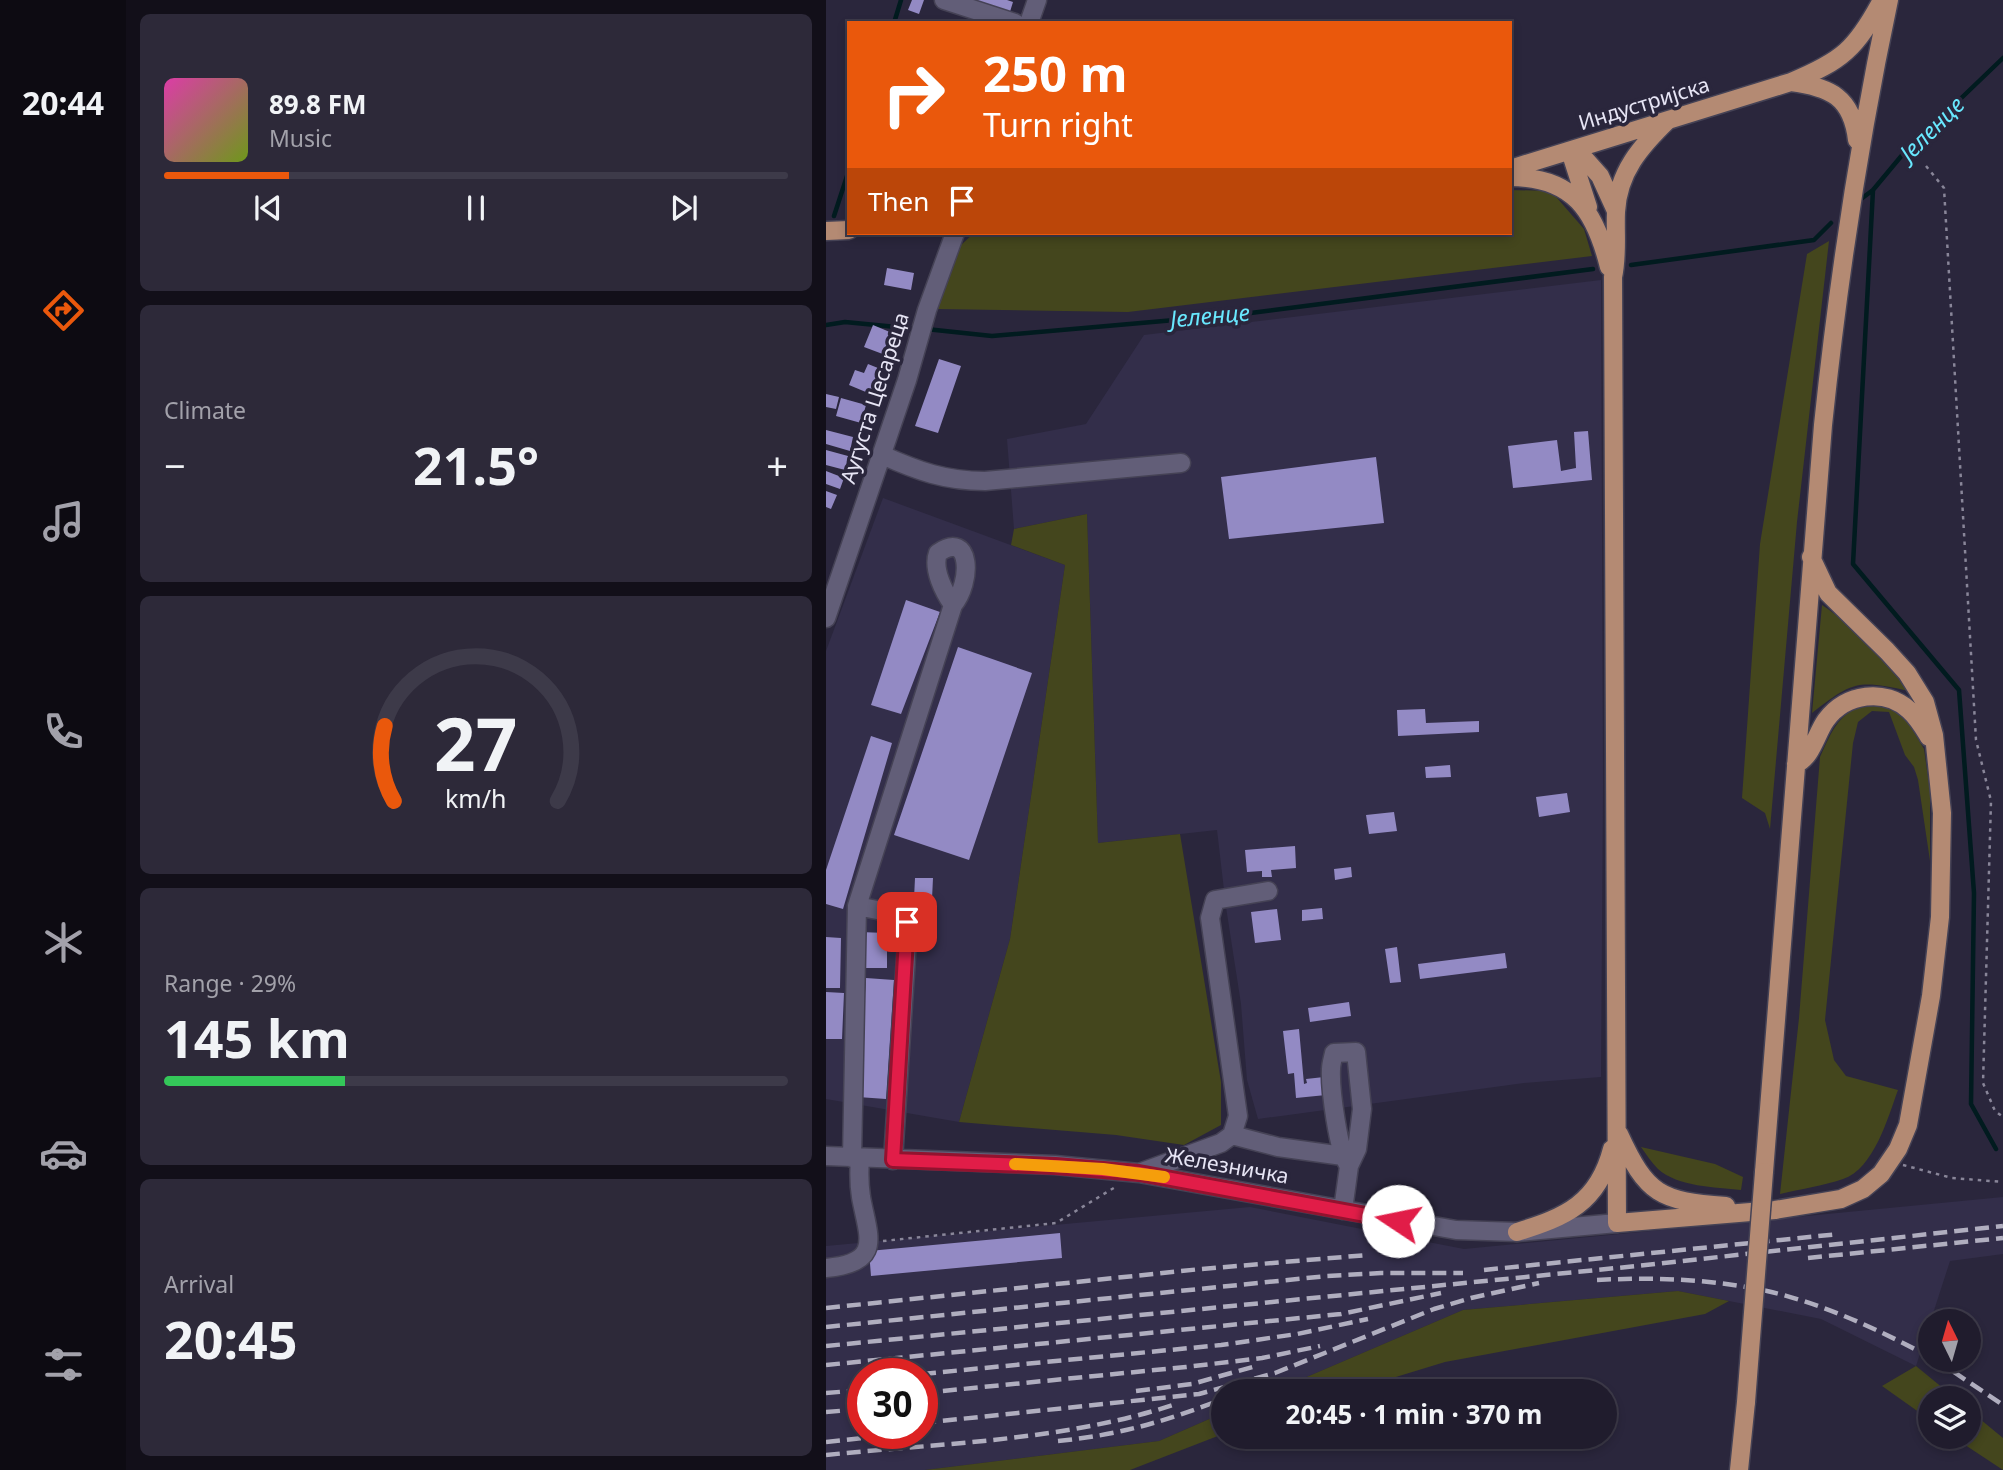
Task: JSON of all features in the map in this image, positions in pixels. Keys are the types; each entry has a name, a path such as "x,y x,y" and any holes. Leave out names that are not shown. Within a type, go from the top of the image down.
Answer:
{"main road":[{"name":"Индустријска","path":"1512,168 1791,82 1822,69 1846,53 1866,29 1882,0"},
{"path":"1739,1470 1811,557 1835,316 1858,153 1889,0"},
{"path":"1791,82 1819,86 1842,100 1854,120 1858,153"},
{"path":"1668,120 1647,140 1631,161 1621,184 1616,211 1613,277 1617,1223 1826,1203 1854,1195 1876,1179 1891,1161 1902,1141 1912,1108 1938,946 1942,893 1942,813 1933,728 1925,702 1916,686 1898,662 1828,593 1811,557"},
{"path":"1573,150 1600,176 1616,211"},
{"path":"1573,150 1589,211 1601,237 1613,277"},
{"path":"1512,177 1532,178 1558,187 1579,200 1589,211"},
{"path":"826,231 847,230"},
{"path":"1796,764 1807,757 1831,714 1848,701 1867,696 1880,696 1901,704 1922,724 1934,742"},
{"path":"1616,1128 1638,1172 1649,1184 1667,1196 1687,1202 1775,1209"},
{"path":"1517,1232 1558,1219 1583,1201 1604,1171 1616,1128"}],"street":[{"path":"944,0 1009,21"},
{"path":"1030,21 1037,0"},
{"name":"Аугуста Цесареца","path":"826,618 954,235"},
{"path":"881,455 928,474 959,481 985,481 1181,463"},
{"path":"826,1268 850,1263 863,1253 870,1242 856,1158 857,906 953,605"},
{"path":"1139,1173 1221,1143 1232,1135 1238,1116 1210,918 1214,900 1268,891"},
{"path":"857,906 897,913 905,919 908,926 893,1160"},
{"path":"1343,1210 1346,1161 1331,1068 1334,1053 1356,1052 1362,1109 1357,1149 1346,1161"},
{"path":"1232,1135 1346,1161"},
{"name":"Железничка","path":"826,1156 1055,1166 1139,1173 1456,1230 1517,1232 1617,1223"}],"path":[{"path":"1926,166 1944,188 1976,740 1991,801 1983,1083 1995,1111 2003,1117"},
{"path":"1891,1161 1952,1178 2003,1182"},
{"path":"870,1242 1056,1223 1139,1173"}],"shaded area":[{"path":"1601,280 1601,1077 1524,1083 1258,1119 1247,1080 1241,1004 1217,830 1098,843 1087,514 1014,529 1007,439 1086,424 1144,335"},
{"path":"883,498 1065,565 1010,939 959,1122 826,1099 826,651"},
{"path":"2003,1197 2003,1254 1950,1261 1934,1309 1918,1309 1916,1366 1821,1319 1678,1291 1463,1310 1302,1379 1211,1379 1211,1418 1159,1441 925,1470 826,1470 826,1246 1250,1207 1464,1249"}],"green space":[{"path":"1512,190 1551,191 1584,229 1592,256 1128,312 936,309 961,245 972,235 1512,235"},
{"path":"1829,241 1797,522 1770,829 1765,813 1742,798 1760,544 1807,254"},
{"path":"1087,514 1098,843 1180,834 1221,1082 1221,1125 1184,1145 1116,1135 959,1122 1010,939 1065,565 1011,545 1014,529"},
{"path":"1822,605 1870,644 1893,667 1910,691 1879,685 1857,686 1838,694 1812,713"},
{"path":"1881,701 1905,717 1924,749 1930,791 1930,861 1914,767 1905,755 1889,712 1872,711 1858,722 1853,743 1825,1020 1834,1060 1846,1076 1898,1090 1878,1141 1863,1165 1854,1173 1843,1179 1780,1194 1799,1018 1820,757 1836,726 1848,713"},
{"path":"1641,1147 1715,1164 1743,1177 1741,1190 1686,1183 1666,1175"},
{"path":"1678,1291 1729,1301 1705,1314 1445,1362 1389,1379 1302,1379 1463,1310"},
{"path":"1916,1366 1918,1372 1923,1372 1940,1386 1918,1386 1918,1412 1882,1386"},
{"path":"1211,1418 1211,1439 1130,1470 925,1470 1159,1441"},
{"path":"1981,1420 2003,1438 2003,1470 1971,1449 1981,1449"}],"building":[{"path":"912,0 924,0 919,14 908,10"},
{"path":"967,0 1007,0 1013,2 1009,15"},
{"path":"887,268 914,273 911,290 884,285"},
{"path":"873,325 897,335 888,356 864,347"},
{"path":"939,359 961,366 938,433 915,426"},
{"path":"868,364 883,370 873,395 849,385 855,370 864,373"},
{"path":"826,394 839,397 836,409 826,407"},
{"path":"841,398 866,405 861,423 836,416"},
{"path":"826,430 853,437 850,451 826,444"},
{"path":"1588,431 1592,480 1513,488 1508,446 1557,440 1561,471 1576,468 1574,432"},
{"path":"826,450 848,456 845,470 826,465"},
{"path":"1376,457 1384,523 1229,539 1221,477"},
{"path":"826,471 844,478 840,489 826,484"},
{"path":"826,491 837,495 831,509 826,507"},
{"path":"906,600 940,612 901,714 871,705"},
{"path":"958,647 1032,673 969,860 894,835"},
{"path":"1425,709 1426,723 1479,721 1479,732 1398,736 1397,710"},
{"path":"871,736 892,743 843,909 826,904 826,870"},
{"path":"1450,765 1451,777 1426,778 1425,767"},
{"path":"1567,793 1570,812 1539,817 1536,797"},
{"path":"1394,812 1397,831 1369,834 1366,815"},
{"path":"1295,846 1296,868 1271,870 1272,877 1262,877 1262,871 1247,872 1245,850"},
{"path":"1351,867 1352,877 1335,880 1334,869"},
{"path":"915,878 933,878 931,920 913,919"},
{"path":"1322,908 1323,919 1302,921 1302,910"},
{"path":"1277,909 1281,940 1255,943 1251,912"},
{"path":"859,932 887,933 887,968 858,968"},
{"path":"826,937 841,938 840,988 826,988"},
{"path":"1397,947 1401,982 1390,983 1385,949"},
{"path":"1505,953 1507,968 1420,979 1418,964"},
{"path":"866,978 894,980 886,1099 858,1097"},
{"path":"826,992 844,993 842,1039 826,1039"},
{"path":"1349,1002 1351,1016 1310,1022 1308,1008"},
{"path":"1299,1029 1304,1084 1307,1083 1306,1079 1324,1077 1326,1095 1296,1098 1294,1073 1288,1074 1283,1031"},
{"path":"1060,1233 1062,1258 871,1276 869,1251"}],"waterway":[{"path":"895,21 901,0"},
{"name":"Јеленце","path":"1861,199 1873,190 1903,154 2003,58"},
{"path":"834,216 847,176"},
{"path":"1873,190 1853,564 1959,690 1974,893 1971,1104 1996,1149"},
{"name":"Јеленце","path":"1631,265 1814,240 1831,223"},
{"name":"Јеленце","path":"926,329 992,336 1243,314 1593,269"},
{"name":"Јеленце","path":"826,325 845,322 917,329"}],"railway":[{"path":"826,1346 1627,1267 2003,1226"},
{"path":"1484,1270 1839,1234"},
{"path":"1808,1258 2003,1238"},
{"path":"826,1308 1201,1269 1367,1255"},
{"path":"826,1327 1327,1276 1463,1273"},
{"path":"1597,1280 1683,1280 1767,1291 1851,1319 1918,1351"},
{"path":"938,1421 1199,1394 1275,1373 1434,1309 1539,1283"},
{"path":"826,1365 1341,1314 1441,1293"},
{"path":"938,1372 1221,1345 1297,1334 1368,1319"},
{"path":"938,1391 1262,1358 1320,1346"},
{"path":"1136,1391 1192,1384 1256,1366"},
{"path":"1954,1372 2003,1405"},
{"path":"826,1393 847,1391"},
{"path":"1058,1441 1142,1426 1211,1403"},
{"path":"826,1455 1047,1433 1091,1426 1176,1404"},
{"path":"826,1412 847,1410"},
{"path":"826,1442 847,1440"}],"slow traffic":[{"path":"1015,1164 1103,1169 1164,1177"}],"route":[{"path":"907,922 893,1160 1055,1166 1139,1173 1398,1221"}]}
